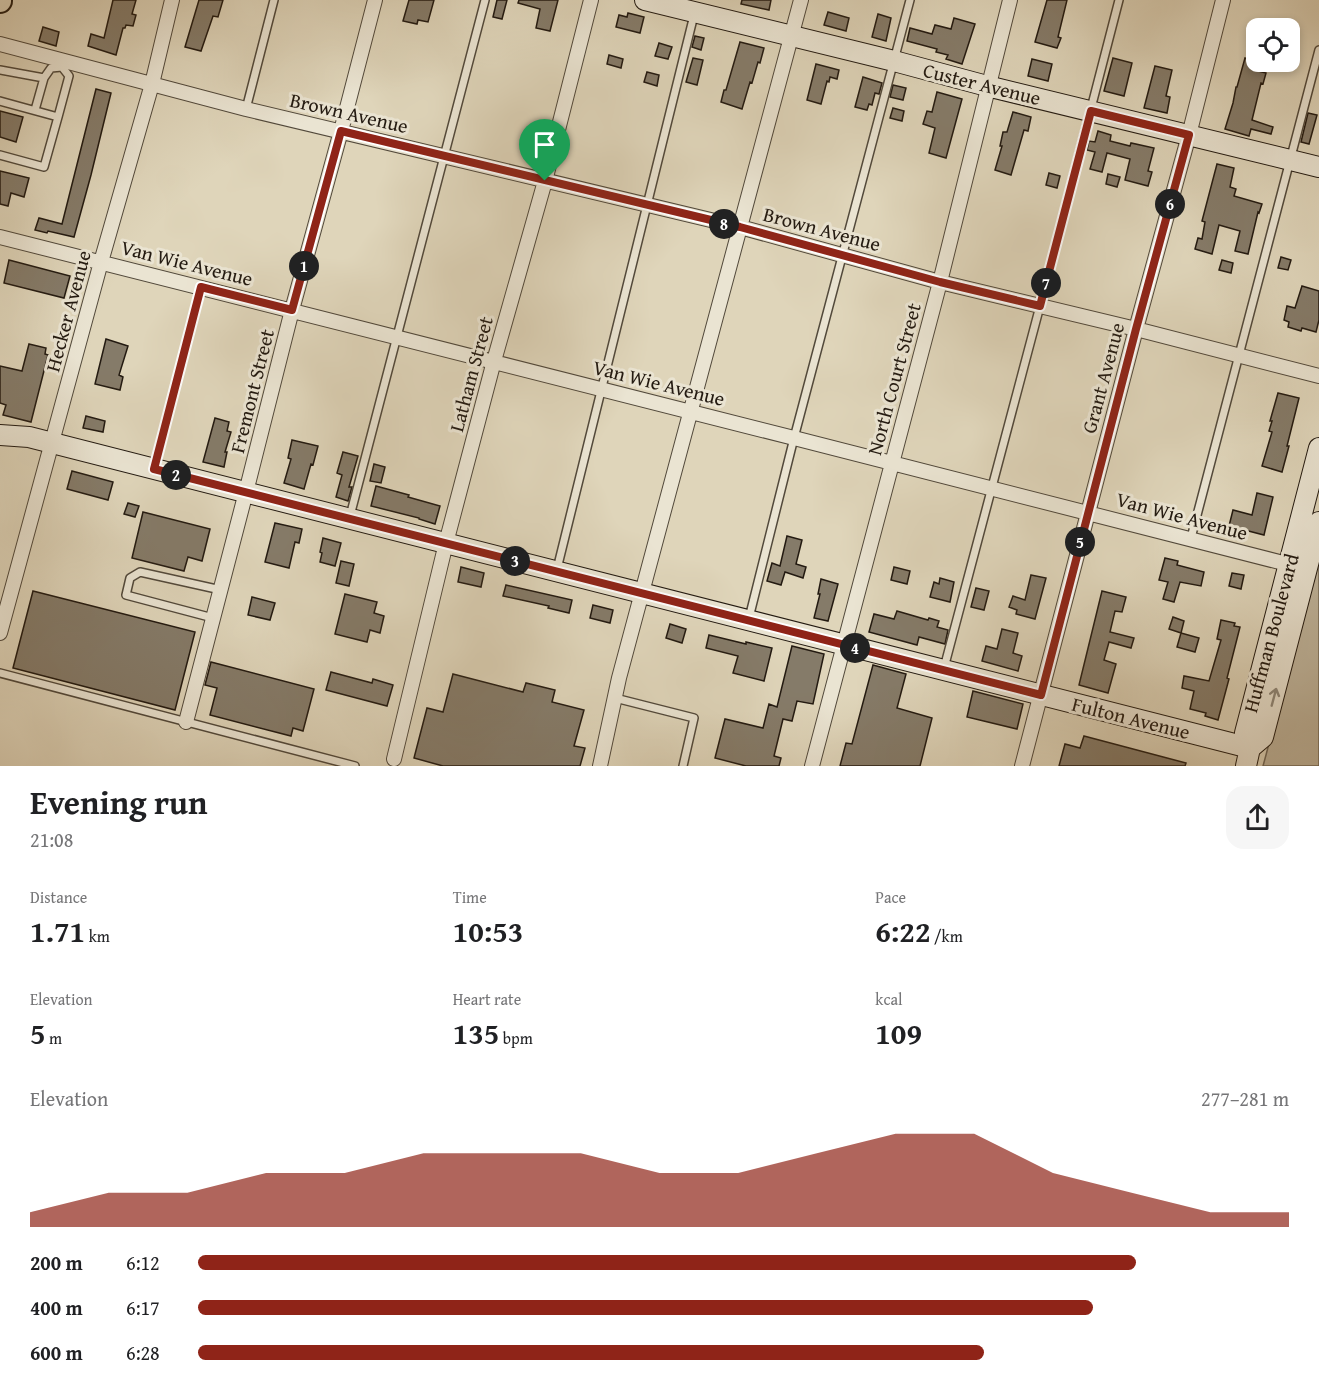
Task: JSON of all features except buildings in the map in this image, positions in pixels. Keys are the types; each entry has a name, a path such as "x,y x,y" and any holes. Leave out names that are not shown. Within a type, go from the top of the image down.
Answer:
{"street":[{"name":"Hecker Avenue","path":"0,633 152,84 172,0"},
{"name":"Fremont Street","path":"186,722 375,0"},
{"name":"Latham Street","path":"393,762 446,543 545,181 591,0"},
{"name":"Custer Avenue","path":"645,0 1319,167"},
{"path":"600,766 642,594 801,0"},
{"name":"North Court Street","path":"812,766 940,282 1010,0"},
{"name":"Grant Avenue","path":"1022,766 1223,0"},
{"name":"Brown Avenue","path":"0,44 63,64 740,227 940,282 1319,376"},
{"name":"Van Wie Avenue","path":"0,237 1298,567"},
{"name":"Fulton Avenue","path":"0,435 29,437 1041,695 1248,757"},
{"name":"Huffman Boulevard","path":"1248,757 1263,737 1298,567 1319,448"},
{"name":"Huffman Boulevard","path":"1298,567 1319,522"}],"lane":[{"path":"246,109 274,0"},
{"path":"349,519 485,0"},
{"path":"748,621 910,0"},
{"path":"943,670 1119,0"},
{"path":"557,572 694,12"},
{"path":"1191,538 1319,50"},
{"path":"0,154 44,167 69,76 63,64 51,68 44,78 35,110"},
{"path":"0,70 44,78"},
{"path":"0,101 58,117"},
{"path":"154,469 201,287"},
{"path":"213,618 126,595 130,578 140,572 221,590"},
{"path":"0,673 355,766"},
{"path":"615,698 694,718 683,766"}],"shaded area":[{"path":"1319,551 1319,766 1263,766 1266,755"}],"route":[{"path":"1091,111 1189,135 1041,695 154,469 201,287 292,310 341,131 545,181 740,227 940,282 1040,306 1091,111"}]}
